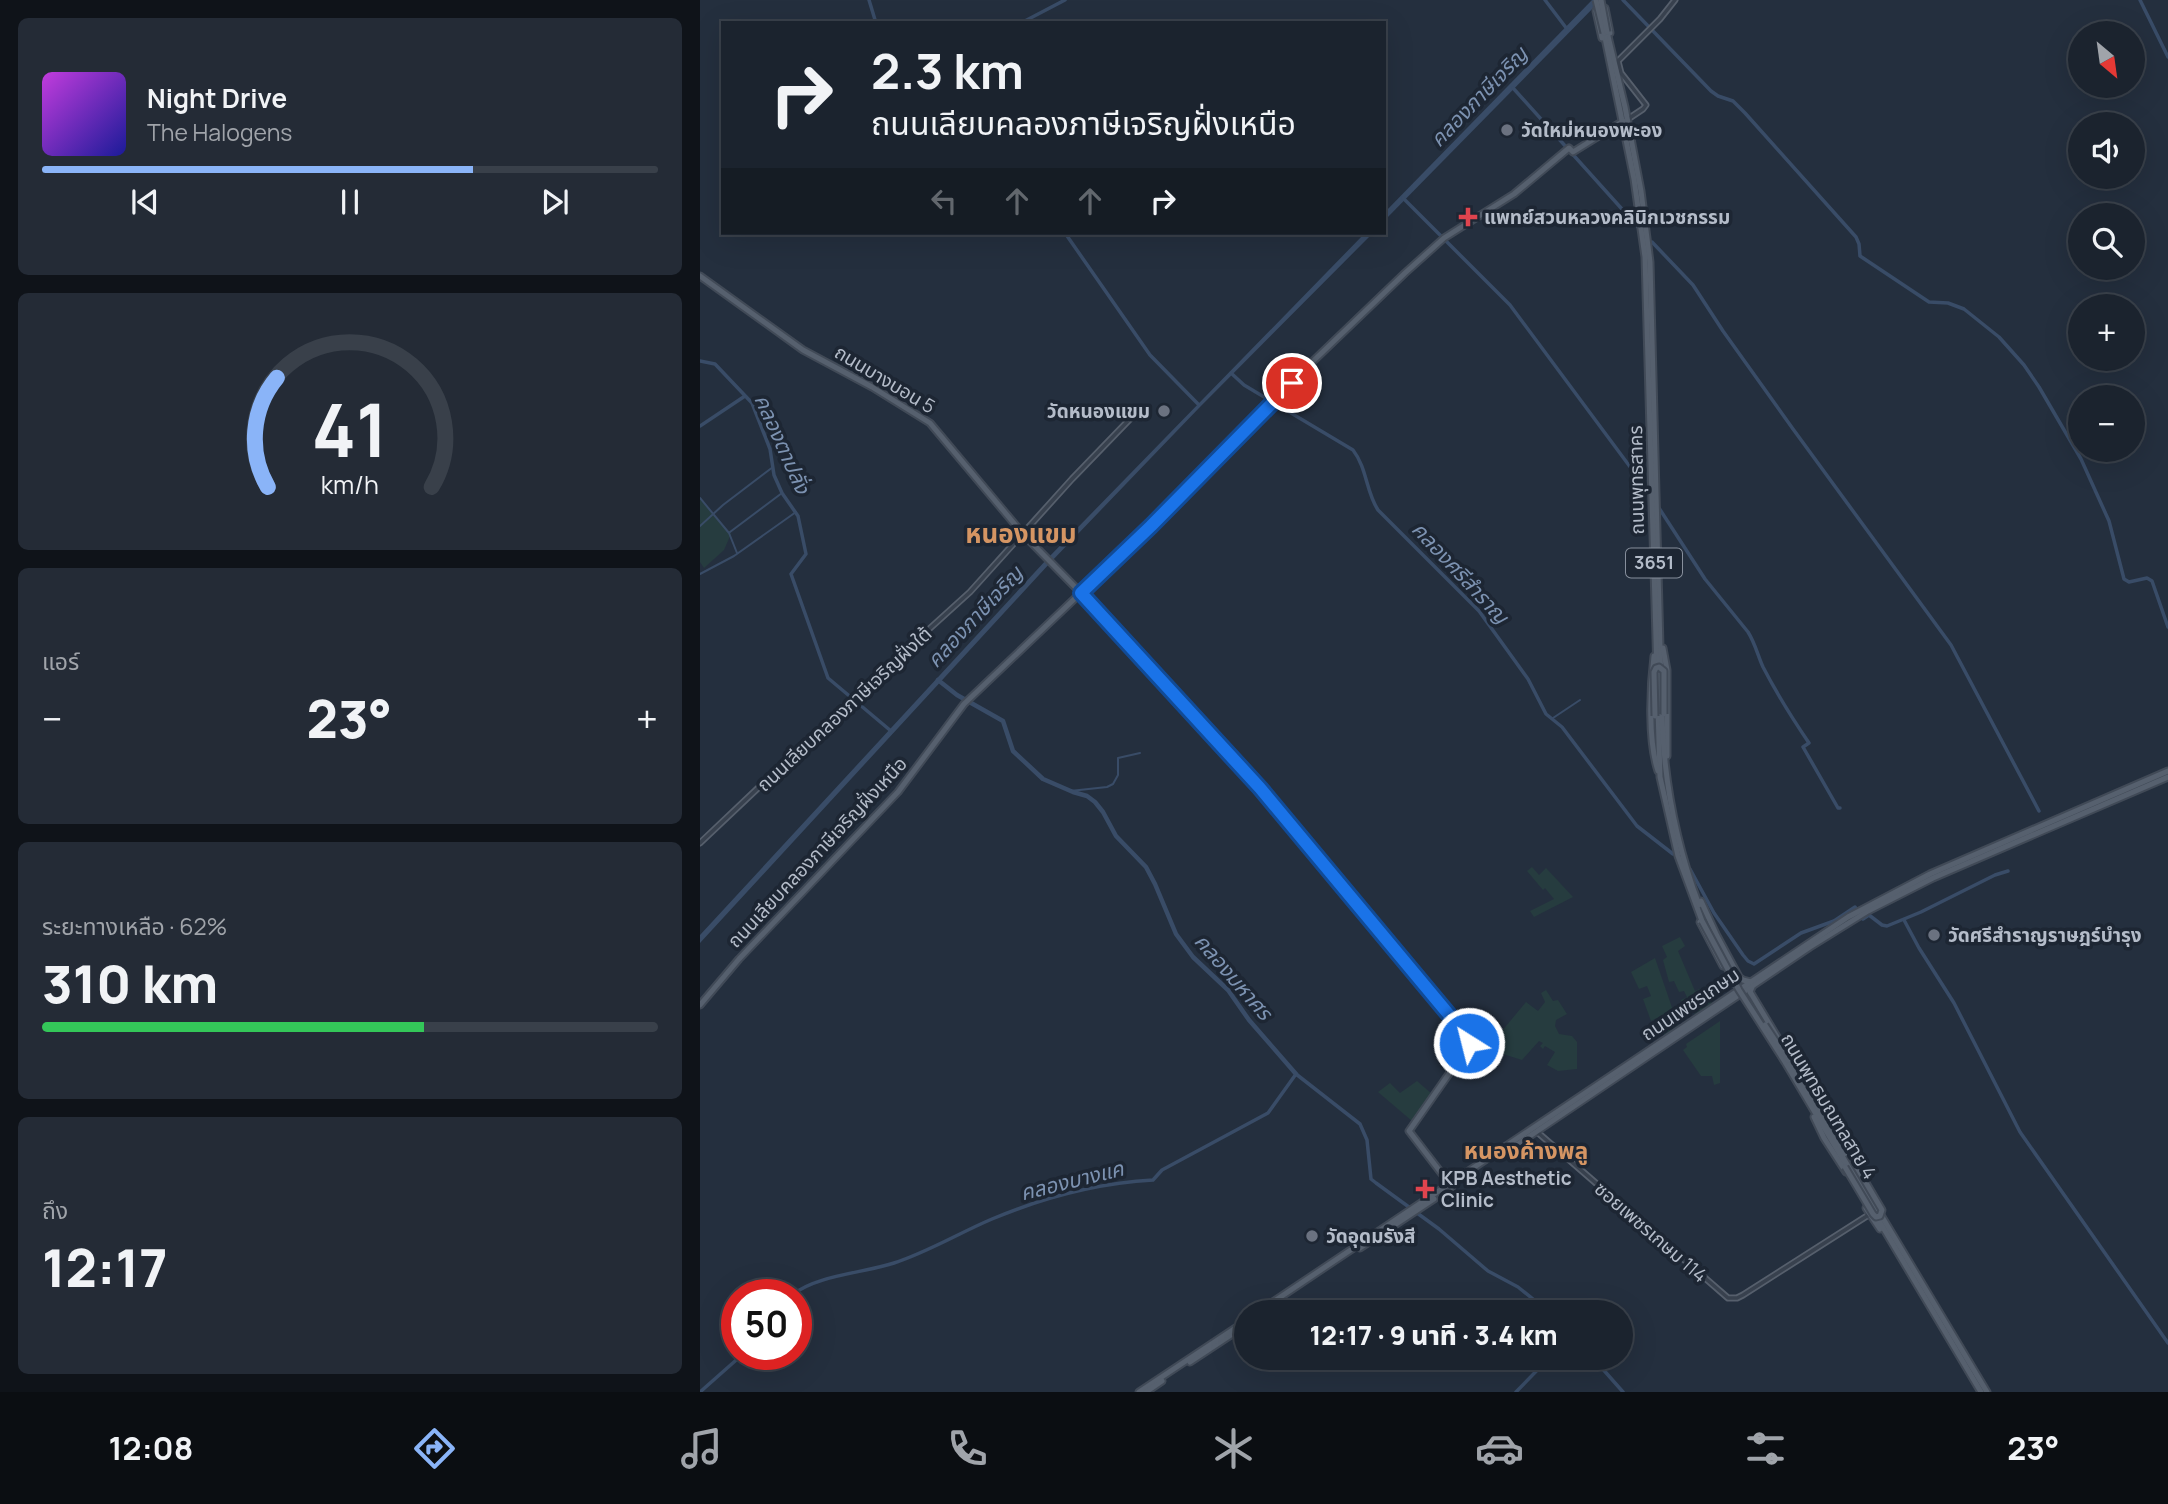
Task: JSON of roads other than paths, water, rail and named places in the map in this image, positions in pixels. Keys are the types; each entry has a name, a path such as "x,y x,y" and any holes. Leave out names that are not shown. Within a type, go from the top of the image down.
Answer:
{"main road":[{"name":"ถนนพุทธสาคร","path":"1599,0 1625,120"},
{"path":"1610,60 1596,13 1598,6 1605,8 1616,68"},
{"name":"ถนนพุทธสาคร","path":"1606,33 1616,68 1644,245 1651,348 1663,777 1678,856 1703,920 1741,989"},
{"path":"1613,50 1615,58 1621,58"},
{"name":"ถนนเลียบคลองภาษีเจริญฝั่งเหนือ","path":"700,1005 738,960 898,792 966,702 1151,526 1361,315 1443,239 1514,194 1571,150 1625,120"},
{"name":"ถนนบางบอน 5","path":"700,276 799,347 927,420 1023,534 1058,568 1260,788 1467,1038 1468,1048 1409,1131 1451,1186"},
{"path":"1657,629 1667,670 1663,777"},
{"path":"1659,667 1664,671 1663,777 1655,747 1654,673 1659,667"},
{"name":"ถนนเพชรเกษม","path":"1282,1300 1859,913 1920,881 2168,771"},
{"name":"ถนนพุทธสาคร","path":"1663,777 1703,920"},
{"name":"ถนนเพชรเกษม","path":"1920,881 2168,777"},
{"path":"1678,856 1693,908 1734,986 1732,997 1741,999 1747,1006"},
{"path":"1686,867 1734,967 1741,979 1752,984"},
{"path":"1726,971 1730,974 1734,967"},
{"name":"ถนนพุทธมณฑลสาย 4","path":"1752,984 1750,992 1755,1001 1882,1207 1891,1237"},
{"name":"ถนนพุทธมณฑลสาย 4","path":"1741,989 1824,1118 1891,1237"},
{"path":"1747,1006 1748,1000 1755,1001"},
{"name":"ถนนพุทธมณฑลสาย 4","path":"1747,1006 1870,1214 1891,1237"},
{"name":"ถนนพุทธมณฑลสาย 4","path":"1787,1061 1824,1129 1972,1372 1987,1392"},
{"name":"ถนนเพชรเกษม","path":"1451,1186 1580,1100"},
{"path":"1824,1109 1835,1132"},
{"path":"1818,1125 1873,1214 1880,1216 1882,1210 1824,1118"},
{"path":"1824,1129 1831,1144"},
{"name":"ถนนเพชรเกษม","path":"1277,1300 1352,1252"},
{"path":"1139,1392 1234,1331"},
{"path":"1146,1392 1234,1331"},
{"name":"ถนนพุทธมณฑลสาย 4","path":"1972,1372 1981,1392"}],"street":[{"path":"1625,120 1646,105 1620,72 1618,62 1675,0"},
{"name":"ถนนเลียบคลองภาษีเจริญฝั่งใต้","path":"700,843 970,592 1065,486 1130,419"},
{"name":"ซอยเพชรเกษม 114","path":"1536,1131 1728,1298 1737,1298 1870,1214"}],"water":[{"path":"1592,0 1601,0 1386,219 1386,211"},
{"path":"1363,235 1371,235 1050,563 700,943 700,935 1047,559"}],"waterway":[{"path":"869,0 875,21"},
{"path":"1025,21 1065,0"},
{"path":"1545,0 1567,29"},
{"path":"1623,0 1711,91 1733,101 1745,113 1856,237 1860,256 1929,302 1948,303 1964,309 1999,337 2024,365 2081,459 2109,521 2124,579 2129,582 2147,578 2152,581 2168,627"},
{"path":"2140,0 2168,57"},
{"name":"คลองภาษีเจริญ","path":"1513,88 1639,228"},
{"path":"1403,198 1510,305 1648,491"},
{"path":"1066,235 1150,355 1199,405"},
{"path":"1652,242 1693,285 1793,429 1951,645 2039,811"},
{"name":"คลองตาปลั่ง","path":"700,361 715,364 752,403 770,449 774,475 782,493 798,516 806,554 791,574 828,678 891,731"},
{"name":"คลองศรีสำราญ","path":"1231,373 1244,385 1353,450 1378,510 1479,611 1528,679 1546,714 1562,727 1637,826 1673,854"},
{"path":"700,426 745,396"},
{"path":"700,526 773,467"},
{"path":"730,532 782,493"},
{"path":"700,498 729,533 737,553"},
{"path":"1659,508 1705,579 1748,632 1768,677 1809,743 1803,747 1840,808"},
{"path":"700,574 734,556 796,512"},
{"name":"คลองมหาศร","path":"938,680 957,695 1003,721 1013,751 1043,779 1087,796 1095,802 1116,836 1146,867 1176,934 1193,957 1228,990 1249,1020 1296,1074"},
{"path":"1553,718 1580,700"},
{"path":"1070,791 1113,784 1118,775 1118,758 1140,753"},
{"path":"1690,869 1714,913 1743,955 1754,964 1801,933 1834,921 1855,907 1863,919 1869,915 1887,926 2008,871"},
{"path":"1904,920 1954,1003 2020,1132 2168,1343"},
{"name":"คลองบางแค","path":"812,1284 907,1259 992,1219 1031,1204 1092,1188 1153,1180 1162,1170 1268,1113 1296,1074 1360,1124 1367,1140 1371,1179 1439,1229 1488,1271 1518,1287 1534,1300"},
{"name":"คลองบางแค","path":"700,1392 725,1370"},
{"path":"1516,1392 1537,1370"},
{"name":"คลองมหาศร","path":"1604,1370 1623,1392"}],"place":[{"name":"วัดใหม่หนองพะอง","path":"1507,130"},
{"name":"แพทย์สวนหลวงคลินิกเวชกรรม","path":"1468,217"},
{"name":"วัดหนองแขม","path":"1164,411"},
{"name":"วัดศรีสําราญราษฎร์บํารุง","path":"1934,935"},
{"name":"KPB Aesthetic Clinic","path":"1425,1189"},
{"name":"วัดอุดมรังสี","path":"1312,1236"}],"district":[{"name":"หนองแขม","path":"1021,534"},
{"name":"หนองค้างพลู","path":"1526,1151"}]}
